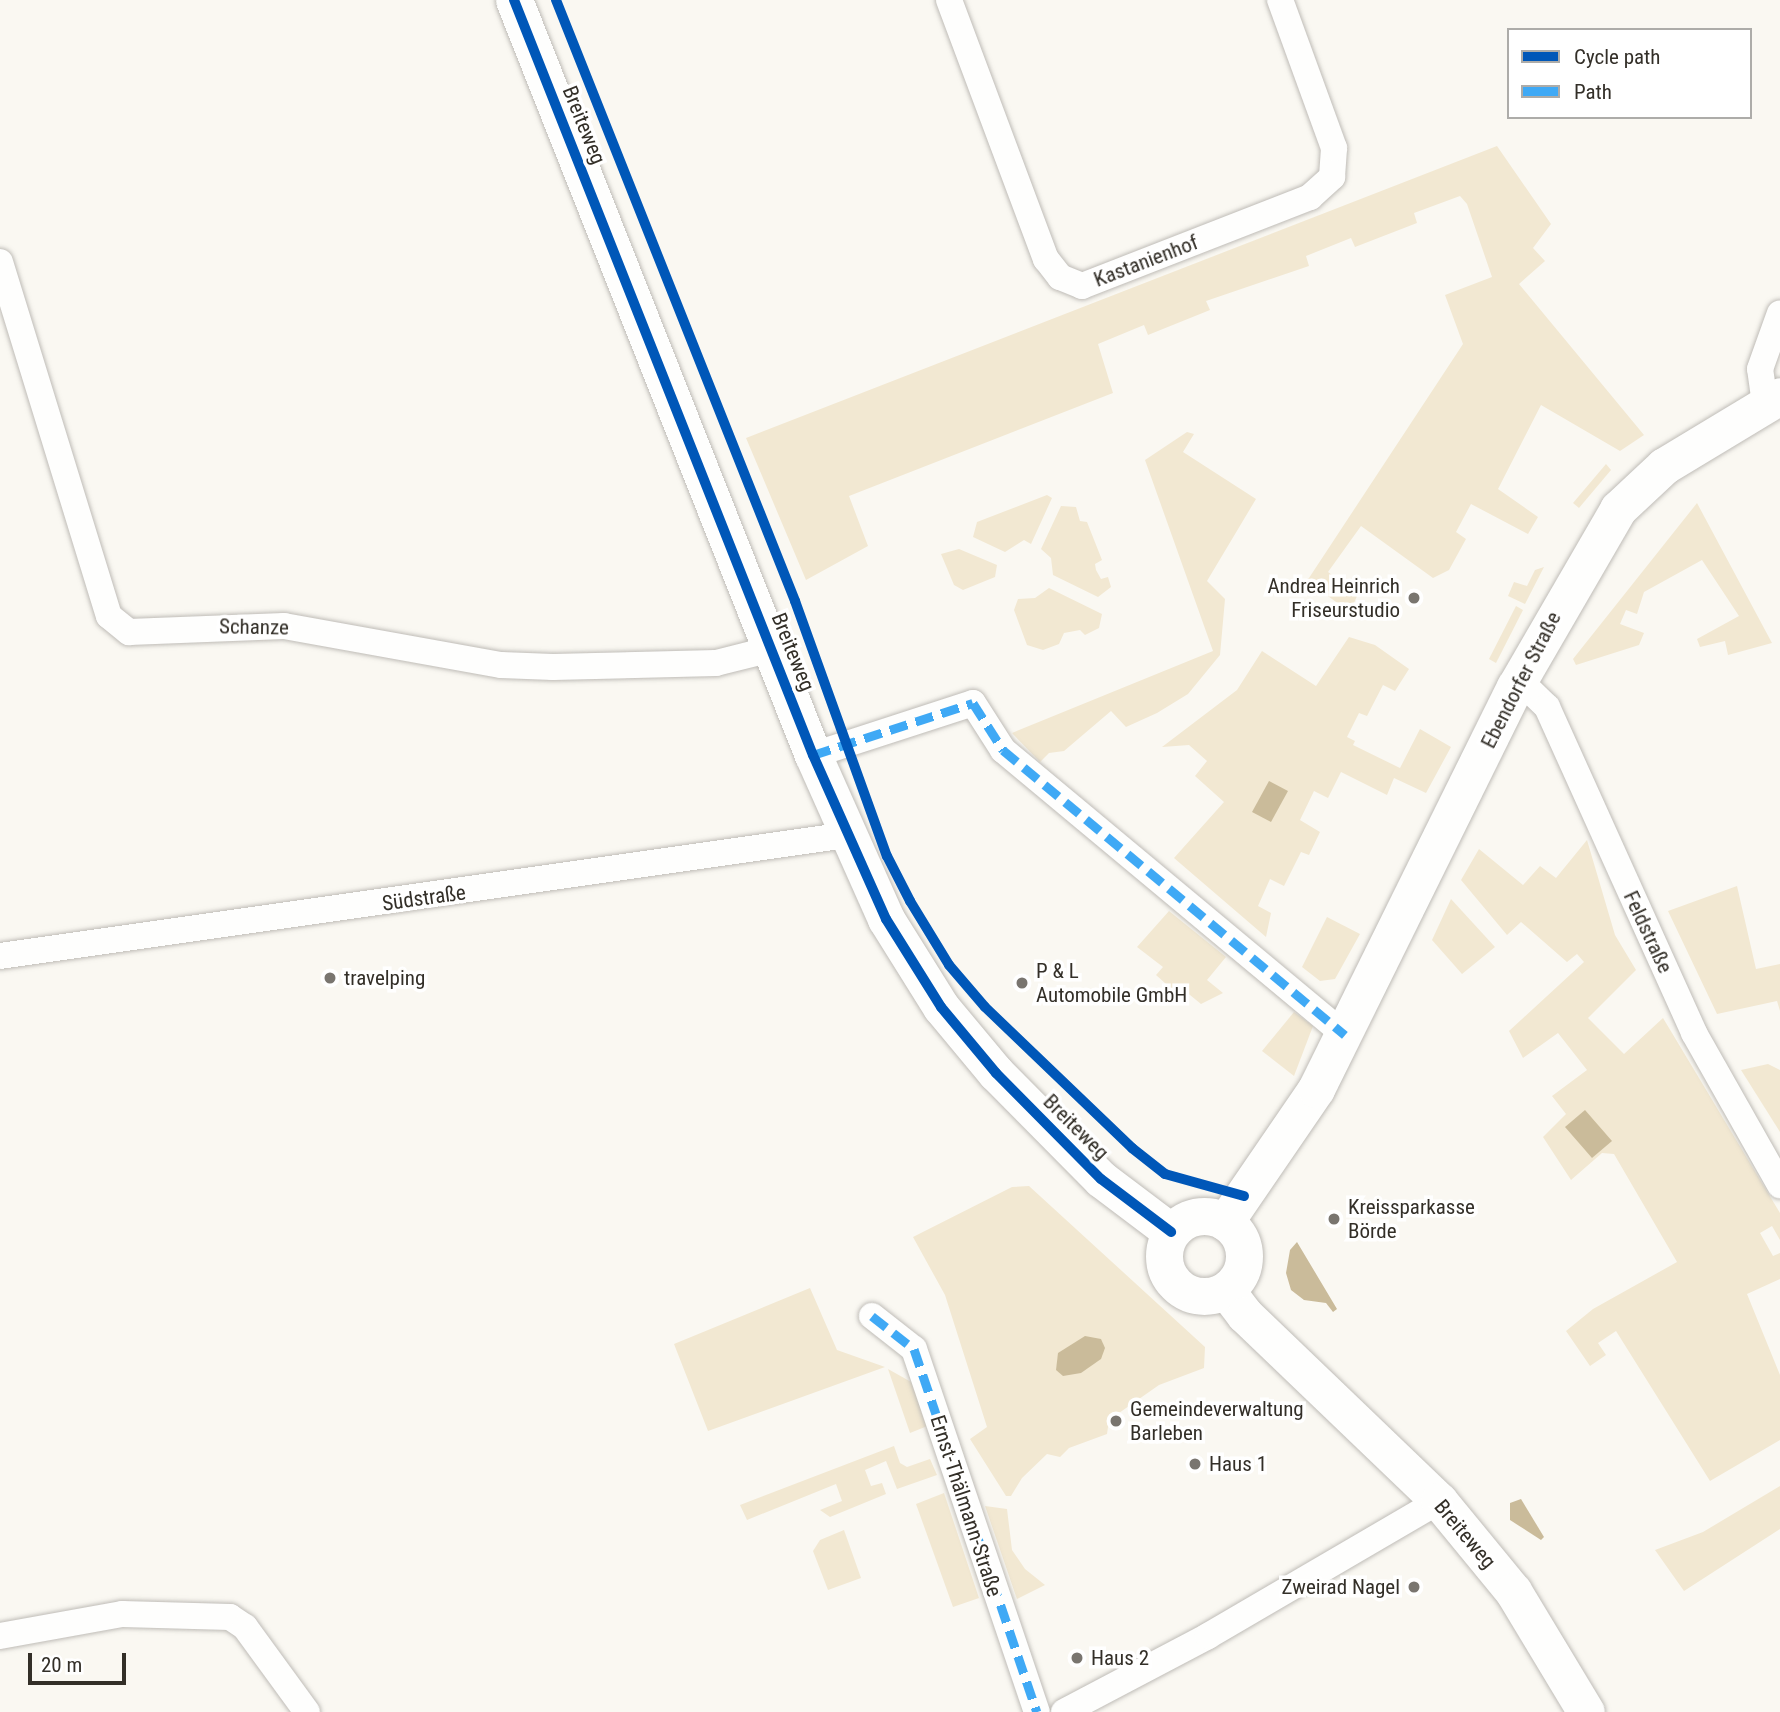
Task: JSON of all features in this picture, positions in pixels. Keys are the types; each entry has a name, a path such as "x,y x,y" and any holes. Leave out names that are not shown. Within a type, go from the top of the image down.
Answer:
{"street":[{"name":"Breiteweg","path":"514,0 813,755 847,835 901,947 978,1054 1101,1179 1171,1232"},
{"name":"Kastanienhof","path":"949,0 1046,259 1059,277 1082,286 1310,197 1332,177 1334,148 1280,0"},
{"name":"Schanze","path":"0,262 109,616 129,632 284,626 501,665 553,667 716,663 772,649"},
{"path":"1772,400 1760,369 1780,313"},
{"name":"Ebendorfer Straße","path":"1225,1222 1281,1146 1345,1035 1519,680 1618,509 1664,466 1772,400"},
{"name":"Feldstraße","path":"1519,680 1533,689 1546,707 1694,1032 1780,1185"},
{"path":"813,755 973,703 1003,750 1345,1035"},
{"name":"Südstraße","path":"0,956 847,835"},
{"path":"1196,1216 1225,1222 1242,1242 1244,1256 1236,1281 1226,1290 1199,1297 1174,1284 1163,1259 1171,1232 1196,1216"},
{"name":"Breiteweg","path":"1226,1290 1245,1315 1439,1502 1513,1591 1586,1712"},
{"name":"Ernst-Thälmann-Straße","path":"872,1316 914,1349 1037,1712"},
{"path":"1064,1712 1208,1636 1439,1502"},
{"path":"0,1636 121,1614 230,1617 245,1628 307,1712"}],"shaded area":[{"path":"1497,146 1551,224 1533,248 1545,261 1519,284 1644,435 1620,451 1541,405 1498,489 1538,517 1528,534 1471,504 1456,532 1466,539 1449,570 1433,578 1361,526 1328,572 1358,594 1350,612 1307,581 1463,344 1445,295 1492,277 1467,204 1460,196 1414,213 1417,223 1355,247 1351,238 1306,256 1309,266 1206,301 1210,310 1148,335 1144,325 1098,344 1113,393 849,496 868,546 806,580 746,438"},
{"path":"1187,432 1194,434 1183,452 1256,499 1207,581 1225,599 1220,655 1188,694 1157,713 1126,727 1111,711 1064,751 1049,753 1040,762 1012,733 1213,651 1145,460"},
{"path":"1606,464 1611,470 1579,508 1573,503"},
{"path":"1047,495 1052,498 1031,544 1024,540 1005,552 973,537 977,522"},
{"path":"1697,503 1772,643 1728,655 1725,641 1700,647 1697,639 1739,616 1702,560 1644,592 1637,614 1626,610 1620,624 1644,633 1639,645 1576,665 1573,659"},
{"path":"1061,506 1076,507 1080,521 1087,522 1102,560 1095,564 1096,570 1101,579 1108,577 1111,587 1098,597 1053,575 1051,558 1041,549"},
{"path":"959,549 997,565 995,577 963,590 954,585 941,554"},
{"path":"1544,567 1525,604 1508,596 1514,582 1527,586 1535,570"},
{"path":"1049,588 1102,614 1099,628 1085,635 1080,630 1064,633 1059,644 1043,650 1027,645 1014,610 1018,599 1035,598"},
{"path":"1516,606 1523,610 1496,663 1489,659"},
{"path":"1349,637 1375,645 1409,669 1395,691 1383,685 1367,716 1359,713 1347,737 1355,741 1353,745 1400,768 1420,729 1451,747 1426,793 1394,778 1387,795 1341,772 1328,798 1314,791 1300,820 1320,832 1309,855 1301,852 1284,886 1270,879 1258,906 1271,913 1266,937 1174,858 1224,802 1195,776 1207,761 1189,745 1162,747 1237,690 1262,651 1316,686"},
{"path":"1269,781 1288,791 1271,822 1252,812"},
{"path":"1587,840 1615,935 1636,970 1588,1018 1624,1054 1663,1018 1780,1213 1780,1240 1772,1226 1760,1233 1773,1256 1780,1253 1780,1279 1747,1294 1780,1375 1780,1440 1710,1481 1616,1331 1598,1343 1606,1355 1590,1366 1566,1331 1593,1309 1677,1262 1614,1154 1602,1153 1571,1180 1543,1137 1566,1114 1552,1096 1587,1070 1558,1033 1523,1058 1509,1031 1584,962 1577,954 1567,962 1521,922 1507,935 1461,880 1479,849 1523,885 1540,866 1556,878"},
{"path":"1737,886 1756,969 1780,964 1780,1011 1777,1001 1717,1014 1668,911"},
{"path":"1451,899 1495,947 1462,974 1432,940"},
{"path":"1169,911 1226,957 1207,980 1223,993 1201,1004 1179,986 1175,992 1156,975 1163,967 1137,947"},
{"path":"1327,917 1360,934 1335,979 1320,981 1302,967"},
{"path":"1294,1012 1313,1026 1294,1076 1262,1051"},
{"path":"1768,1064 1780,1070 1780,1132 1741,1070"},
{"path":"1585,1110 1612,1141 1592,1158 1565,1127"},
{"path":"1029,1186 1205,1347 1204,1368 1159,1385 1109,1420 1107,1434 1069,1448 1060,1457 1047,1454 1022,1478 1011,1496 1006,1496 970,1439 987,1427 945,1295 913,1237 1012,1187"},
{"path":"1297,1242 1337,1309 1333,1312 1326,1303 1304,1300 1291,1290 1286,1273 1290,1250"},
{"path":"810,1288 837,1350 885,1367 708,1431 674,1344"},
{"path":"1085,1336 1101,1339 1105,1348 1101,1359 1081,1373 1063,1376 1056,1370 1058,1353"},
{"path":"888,1369 913,1383 930,1425 910,1433"},
{"path":"894,1446 900,1463 907,1467 930,1459 937,1475 897,1489 886,1461 865,1470 871,1486 882,1483 886,1494 830,1517 820,1510 842,1501 836,1484 747,1520 740,1505"},
{"path":"1780,1486 1780,1529 1684,1591 1655,1550 1703,1532"},
{"path":"944,1493 979,1598 953,1607 916,1504"},
{"path":"1521,1499 1544,1537 1541,1540 1510,1520 1510,1503"},
{"path":"985,1506 1007,1509 1012,1550 1025,1569 1045,1585 1017,1599"},
{"path":"844,1530 861,1578 828,1590 813,1551 820,1540"}],"marked path":[{"path":"813,755 973,703 1003,750 1345,1035"},
{"path":"872,1316 914,1349 1037,1712"}],"cycle path":[{"path":"514,0 813,755 886,919 941,1007 996,1073 1101,1179 1171,1232"},
{"path":"556,0 795,601 887,856 910,901 949,965 985,1007 1132,1148 1165,1174 1244,1196"}],"place":[{"name":"Andrea Heinrich Friseurstudio","path":"1414,598"},
{"name":"travelping","path":"330,978"},
{"name":"P & L Automobile GmbH","path":"1022,983"},
{"name":"Kreissparkasse Börde","path":"1334,1219"},
{"name":"Gemeindeverwaltung Barleben","path":"1116,1421"},
{"name":"Haus 1","path":"1195,1464"},
{"name":"Zweirad Nagel","path":"1414,1587"},
{"name":"Haus 2","path":"1077,1658"}]}
